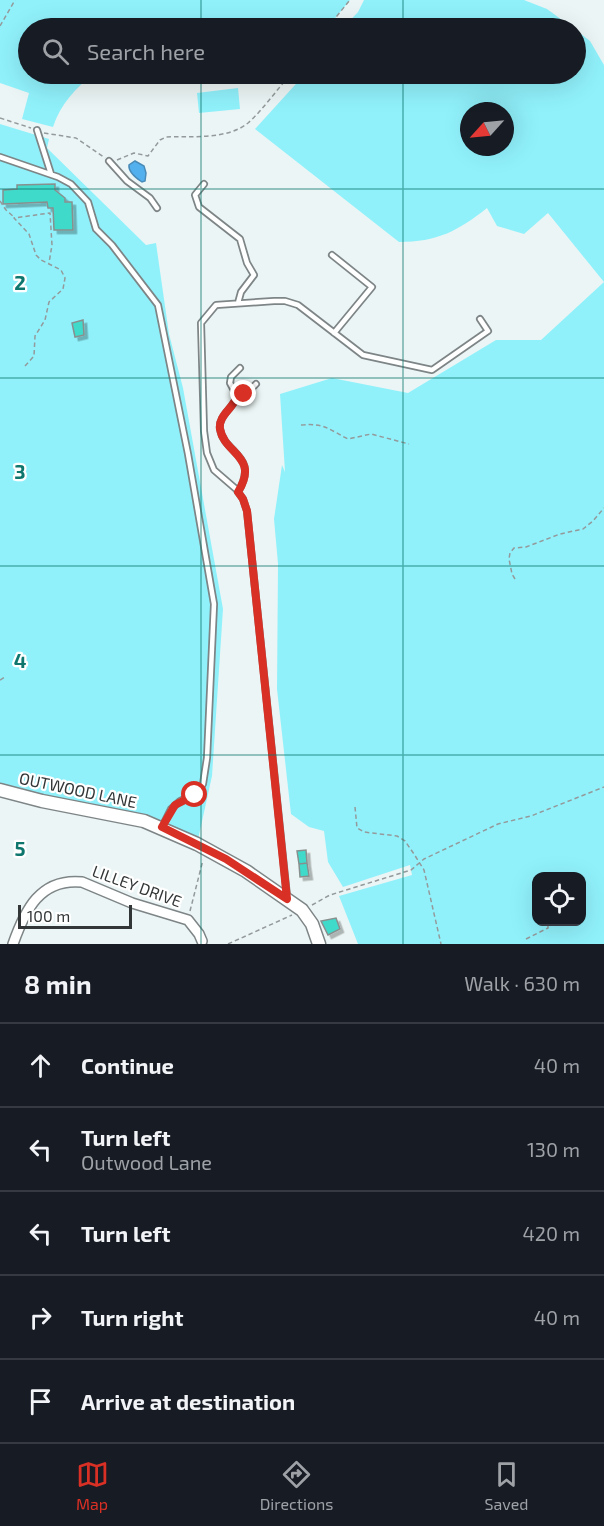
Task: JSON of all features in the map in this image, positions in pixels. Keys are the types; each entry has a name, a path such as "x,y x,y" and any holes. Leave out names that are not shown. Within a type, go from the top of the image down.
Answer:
{"main road":[{"name":"OUTWOOD LANE","path":"0,790 42,801 144,821 206,848 302,910 312,924 319,944"}],"street":[{"name":"LILLEY DRIVE","path":"13,944 38,897 51,885 66,881 82,882 132,903 188,920 200,934 204,943"}],"lane":[{"path":"37,130 51,174"},
{"path":"0,157 51,174 71,184 88,202 96,229 112,245 158,305 188,454 214,604 207,758 203,784 195,795 180,801 171,809 162,827"},
{"path":"109,161 127,181 150,198 157,208"},
{"path":"204,184 195,195 199,207 240,239 247,263 254,275 241,292 238,303"},
{"path":"332,255 372,287 334,333"},
{"path":"287,899 247,511 238,492 214,470 207,453 204,431 201,323 216,305 285,301 298,305 363,355 432,370 488,331 480,319"},
{"path":"238,492 244,477 242,459 224,438 220,429 223,416 236,403 237,396 230,383 231,377 240,368"},
{"path":"237,396 256,384"}],"path":[{"path":"0,26 15,0"},
{"path":"335,18 350,0"},
{"path":"0,118 48,135 76,138 109,161 115,161 134,153 148,156 160,140 166,138 209,136 231,131 247,123 282,84"},
{"path":"0,201 29,234 36,255 41,260 62,270 65,282 63,289 49,302 45,320 35,336 34,356 25,366"},
{"path":"14,218 50,213 52,245 49,263"},
{"path":"301,425 326,426 348,439 371,434 409,444"},
{"path":"515,579 509,560 514,548 526,547 560,534 583,529 604,508"},
{"path":"0,680 5,677"},
{"path":"228,944 302,910 330,894 411,870 424,859 498,824 531,816 604,787"},
{"path":"356,807 357,828 364,832 397,836 405,841 424,870 441,944"},
{"path":"188,920 206,848"},
{"path":"526,939 548,926"}],"shaded area":[{"path":"0,0 350,0 335,18 18,18 18,84 82,84 69,97 53,127 22,119 29,93 0,83"},
{"path":"364,0 524,0 547,9 559,18 352,18"},
{"path":"586,38 590,41 604,65 604,282 548,213 524,234 497,226 487,208 446,234 425,240 399,242 255,129 296,84 586,84"},
{"path":"238,88 240,109 199,113 197,93"},
{"path":"0,124 49,139 47,148 146,245 156,243 169,334 183,388 223,609 212,776 197,844 162,827 0,790"},
{"path":"135,161 144,166 145,181 142,182 130,170 129,165"},
{"path":"604,282 604,944 358,944 339,896 412,875 410,865 343,887 328,862 324,831 309,827 291,814 277,689 278,564 274,519 282,465 285,472 280,394 332,378 408,393 496,340 541,340"}],"building":[{"path":"55,184 55,190 65,198 65,202 72,202 73,230 54,230 53,208 48,208 47,202 3,204 3,190 17,189 17,185"},
{"path":"83,320 84,335 75,337 72,323"},
{"path":"306,850 307,863 299,864 297,851"},
{"path":"307,863 309,876 300,877 299,864"},
{"path":"336,918 340,929 328,935 321,921"}],"route":[{"path":"195,795 175,805 162,827 226,859 287,899 247,511 238,492 243,485 244,468 242,459 224,438 220,429 220,422 227,410 236,403 237,396 244,394"}]}
